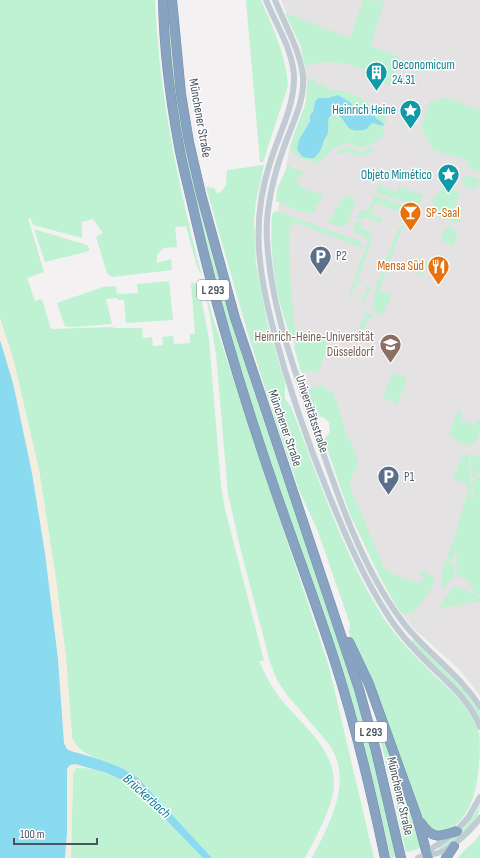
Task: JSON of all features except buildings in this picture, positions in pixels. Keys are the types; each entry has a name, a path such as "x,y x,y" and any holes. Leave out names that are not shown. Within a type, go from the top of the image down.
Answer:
{"highway":[{"name":"Münchener Straße","path":"163,0 164,35 173,112 179,148 203,252 223,328 258,440 326,637 348,706 385,858"},
{"name":"Münchener Straße","path":"172,0 181,94 189,142 235,318 359,689 376,752 401,858"},
{"path":"332,607 341,618 351,648 369,684 417,817 428,856"},
{"path":"417,817 424,828 433,835 443,836 457,831"},
{"path":"446,858 454,846"}],"street":[{"name":"Universitätsstraße","path":"266,0 289,52 294,77 293,96 269,165 259,210 257,230 262,283 273,329 305,432 351,547 369,582 383,608 398,630 422,657 464,699 480,727"},
{"name":"Universitätsstraße","path":"275,0 301,65 303,79 298,112 284,146 276,174 267,221 266,236 271,280 286,342 327,465 348,519 374,576 394,610 410,631 421,644 464,685 480,707"},
{"path":"428,856 431,849 457,831 468,818 480,797"},
{"path":"418,858 437,855 454,846 466,835 480,818"}],"shaded area":[{"name":"Heinrich-Heine-Universität Düsseldorf","path":"281,0 480,0 480,696 460,670 412,627 396,606 379,575 350,514 324,440 330,432 329,422 323,417 316,416 308,394 292,335 275,225 290,146 306,102 307,83 301,47"}],"green space":[{"path":"0,0 155,0 157,40 168,120 192,238 212,315 329,667 374,858 312,858 326,831 337,802 339,772 336,758 329,744 287,695 277,680 270,662 240,547 228,494 216,354 201,274 197,267 186,226 175,227 177,247 163,248 157,255 157,263 171,259 172,270 112,277 107,273 96,237 103,233 93,219 82,222 82,238 33,225 31,219 28,218 44,272 27,278 35,301 42,299 51,329 113,327 142,328 143,338 152,337 153,346 163,345 162,337 173,336 174,344 190,343 190,334 195,334 191,283 195,283 199,287 209,339 221,486 225,509 264,661 259,661 277,694 322,746 333,770 334,784 331,802 305,858 212,858 140,780 120,767 95,758 84,752 75,744 72,738 66,658 39,470 14,362 0,318"},
{"path":"166,0 168,0 175,83 182,123 209,244 255,395 329,611 358,701 379,781 396,856 391,858 358,727 257,423 223,311 190,181 180,131 172,71"},
{"path":"246,0 261,0 282,52 287,74 288,86 263,162 260,162"},
{"path":"363,0 384,1 371,46 400,58 389,86 370,73 350,65 329,62 305,66 301,47 285,13 350,38"},
{"path":"315,78 316,85 324,84 328,90 336,90 357,96 369,104 379,116 383,114 387,121 384,124 366,107 357,110 350,102 338,95 315,102 314,108 297,149 300,155 323,147 328,132 328,119 331,115 339,115 348,127 355,130 362,129 373,123 383,126 384,132 381,139 363,148 346,143 332,149 318,164 294,155 290,146 306,102 307,83"},
{"path":"445,97 480,110 480,173 470,169 466,160 432,149 421,127 430,101 435,101"},
{"path":"347,147 361,152 372,148 373,151 361,157 348,152 333,154 342,148"},
{"path":"290,164 290,167 301,171 303,169 302,177 298,176 296,182 300,184 299,186 323,195 321,201 317,203 315,213 301,212 276,201 277,189 288,165"},
{"path":"264,165 256,201 254,221 256,264 268,326 285,383 285,399 291,407 344,543 370,595 385,620 401,641 460,700 476,724 479,733 480,752 473,799 465,815 459,822 452,828 445,831 434,830 425,824 354,646 349,632 350,624 317,529 299,490 270,404 248,334 206,187 214,188 217,193 221,192 226,185 227,170"},
{"path":"467,175 480,181 478,185 475,183 474,185 477,187 476,190 464,186 462,183"},
{"path":"379,185 397,192 399,186 423,195 420,203 413,205 376,192"},
{"path":"445,186 460,193 451,217 464,222 456,223 439,217 432,201 438,192"},
{"path":"344,195 356,200 347,224 342,227 327,222 332,219 336,208 338,209"},
{"path":"375,195 411,209 412,213 398,224 402,213 375,202 371,214 383,219 381,223 365,217 363,220 357,218 360,211 369,209"},
{"path":"276,211 360,241 362,244 362,248 294,222 292,226 289,226 290,277 295,328 326,339 327,347 318,373 311,371 301,372 294,347 294,341 292,340 286,325 278,294 273,262 271,230 272,214"},
{"path":"356,221 362,223 360,228 373,233 369,240 371,241 371,244 358,278 362,280 361,281 354,279 368,241 366,238 355,233 354,227"},
{"path":"407,222 404,229 402,229 379,290 392,295 381,315 372,309 377,283 397,231"},
{"path":"449,226 457,235 454,246 441,241 446,228"},
{"path":"34,229 87,245 90,250 45,262"},
{"path":"413,261 427,262 428,264 422,276 412,269 412,266 415,267 416,265 413,264"},
{"path":"354,280 361,283 360,285 356,283 351,295 363,300 368,288 364,285 371,287 365,302 349,295"},
{"path":"169,281 173,320 126,323 124,300 118,300 117,298 106,299 112,324 71,327 65,326 57,303 103,287 116,286 117,294 138,293 137,284"},
{"path":"366,312 372,315 374,320 368,318 359,341 347,336 345,334 348,332 357,334"},
{"path":"393,372 407,379 397,404 383,398"},
{"path":"321,386 331,391 334,395 346,432 358,459 358,463 349,484 384,568 388,572 418,583 423,580 424,576 419,574 424,571 435,580 426,597 411,613 400,612 379,575 350,514 324,440 330,432 329,422 323,417 316,416 307,392 311,388"},
{"path":"458,410 461,411 462,420 474,425 480,418 478,437 470,446 449,435"},
{"path":"463,454 468,455 472,500 474,499 472,482 480,476 480,596 474,593 470,584 471,581 457,575 456,557 458,552 456,552 452,559 447,559 468,493 465,484 453,479"},
{"path":"470,454 480,457 480,472 472,479"},
{"path":"446,560 453,563 455,577 451,579 443,591 441,574"},
{"path":"455,586 480,598 480,601 438,609"},
{"path":"413,639 464,690 480,712 480,721 414,645 412,642"},
{"path":"378,723 421,839 421,845 418,849 406,852 392,786 376,724"},
{"path":"76,768 103,772 115,777 137,791 203,858 71,858 73,774"},
{"path":"480,804 479,812 472,825 453,842 439,850 438,847 451,839 468,823"},
{"path":"480,834 480,858 458,858 475,840"}],"sand":[{"path":"0,318 14,362 39,470 66,658 72,738 79,749 90,757 67,749 64,743 58,659 45,553 32,473 13,383 0,340"},
{"path":"75,764 87,768 76,768 73,774 71,858 65,858 67,833 67,769 70,765"}],"water":[{"path":"338,95 350,102 357,110 366,107 370,108 376,118 384,124 383,126 373,123 367,129 356,131 347,126 339,115 332,115 329,119 328,134 317,156 314,158 304,157 297,149 299,140 310,121 310,115 313,112 315,102 318,98 328,98"},
{"name":"Brückerbach","path":"0,340 13,383 32,473 45,553 58,659 64,743 67,749 71,751 98,759 133,774 212,858 203,858 141,794 122,780 107,773 75,764 70,765 67,769 67,833 65,858 0,858"}],"place":[{"name":"Oeconomicum 24.31","path":"377,92"},
{"name":"Heinrich Heine","path":"411,130"},
{"name":"Objeto Mimético","path":"448,194"},
{"name":"SP-Saal","path":"410,232"},
{"name":"P2","path":"320,276"},
{"name":"Mensa Süd","path":"439,286"},
{"name":"Heinrich-Heine-Universität Düsseldorf","path":"390,364"},
{"name":"P1","path":"388,496"}]}
